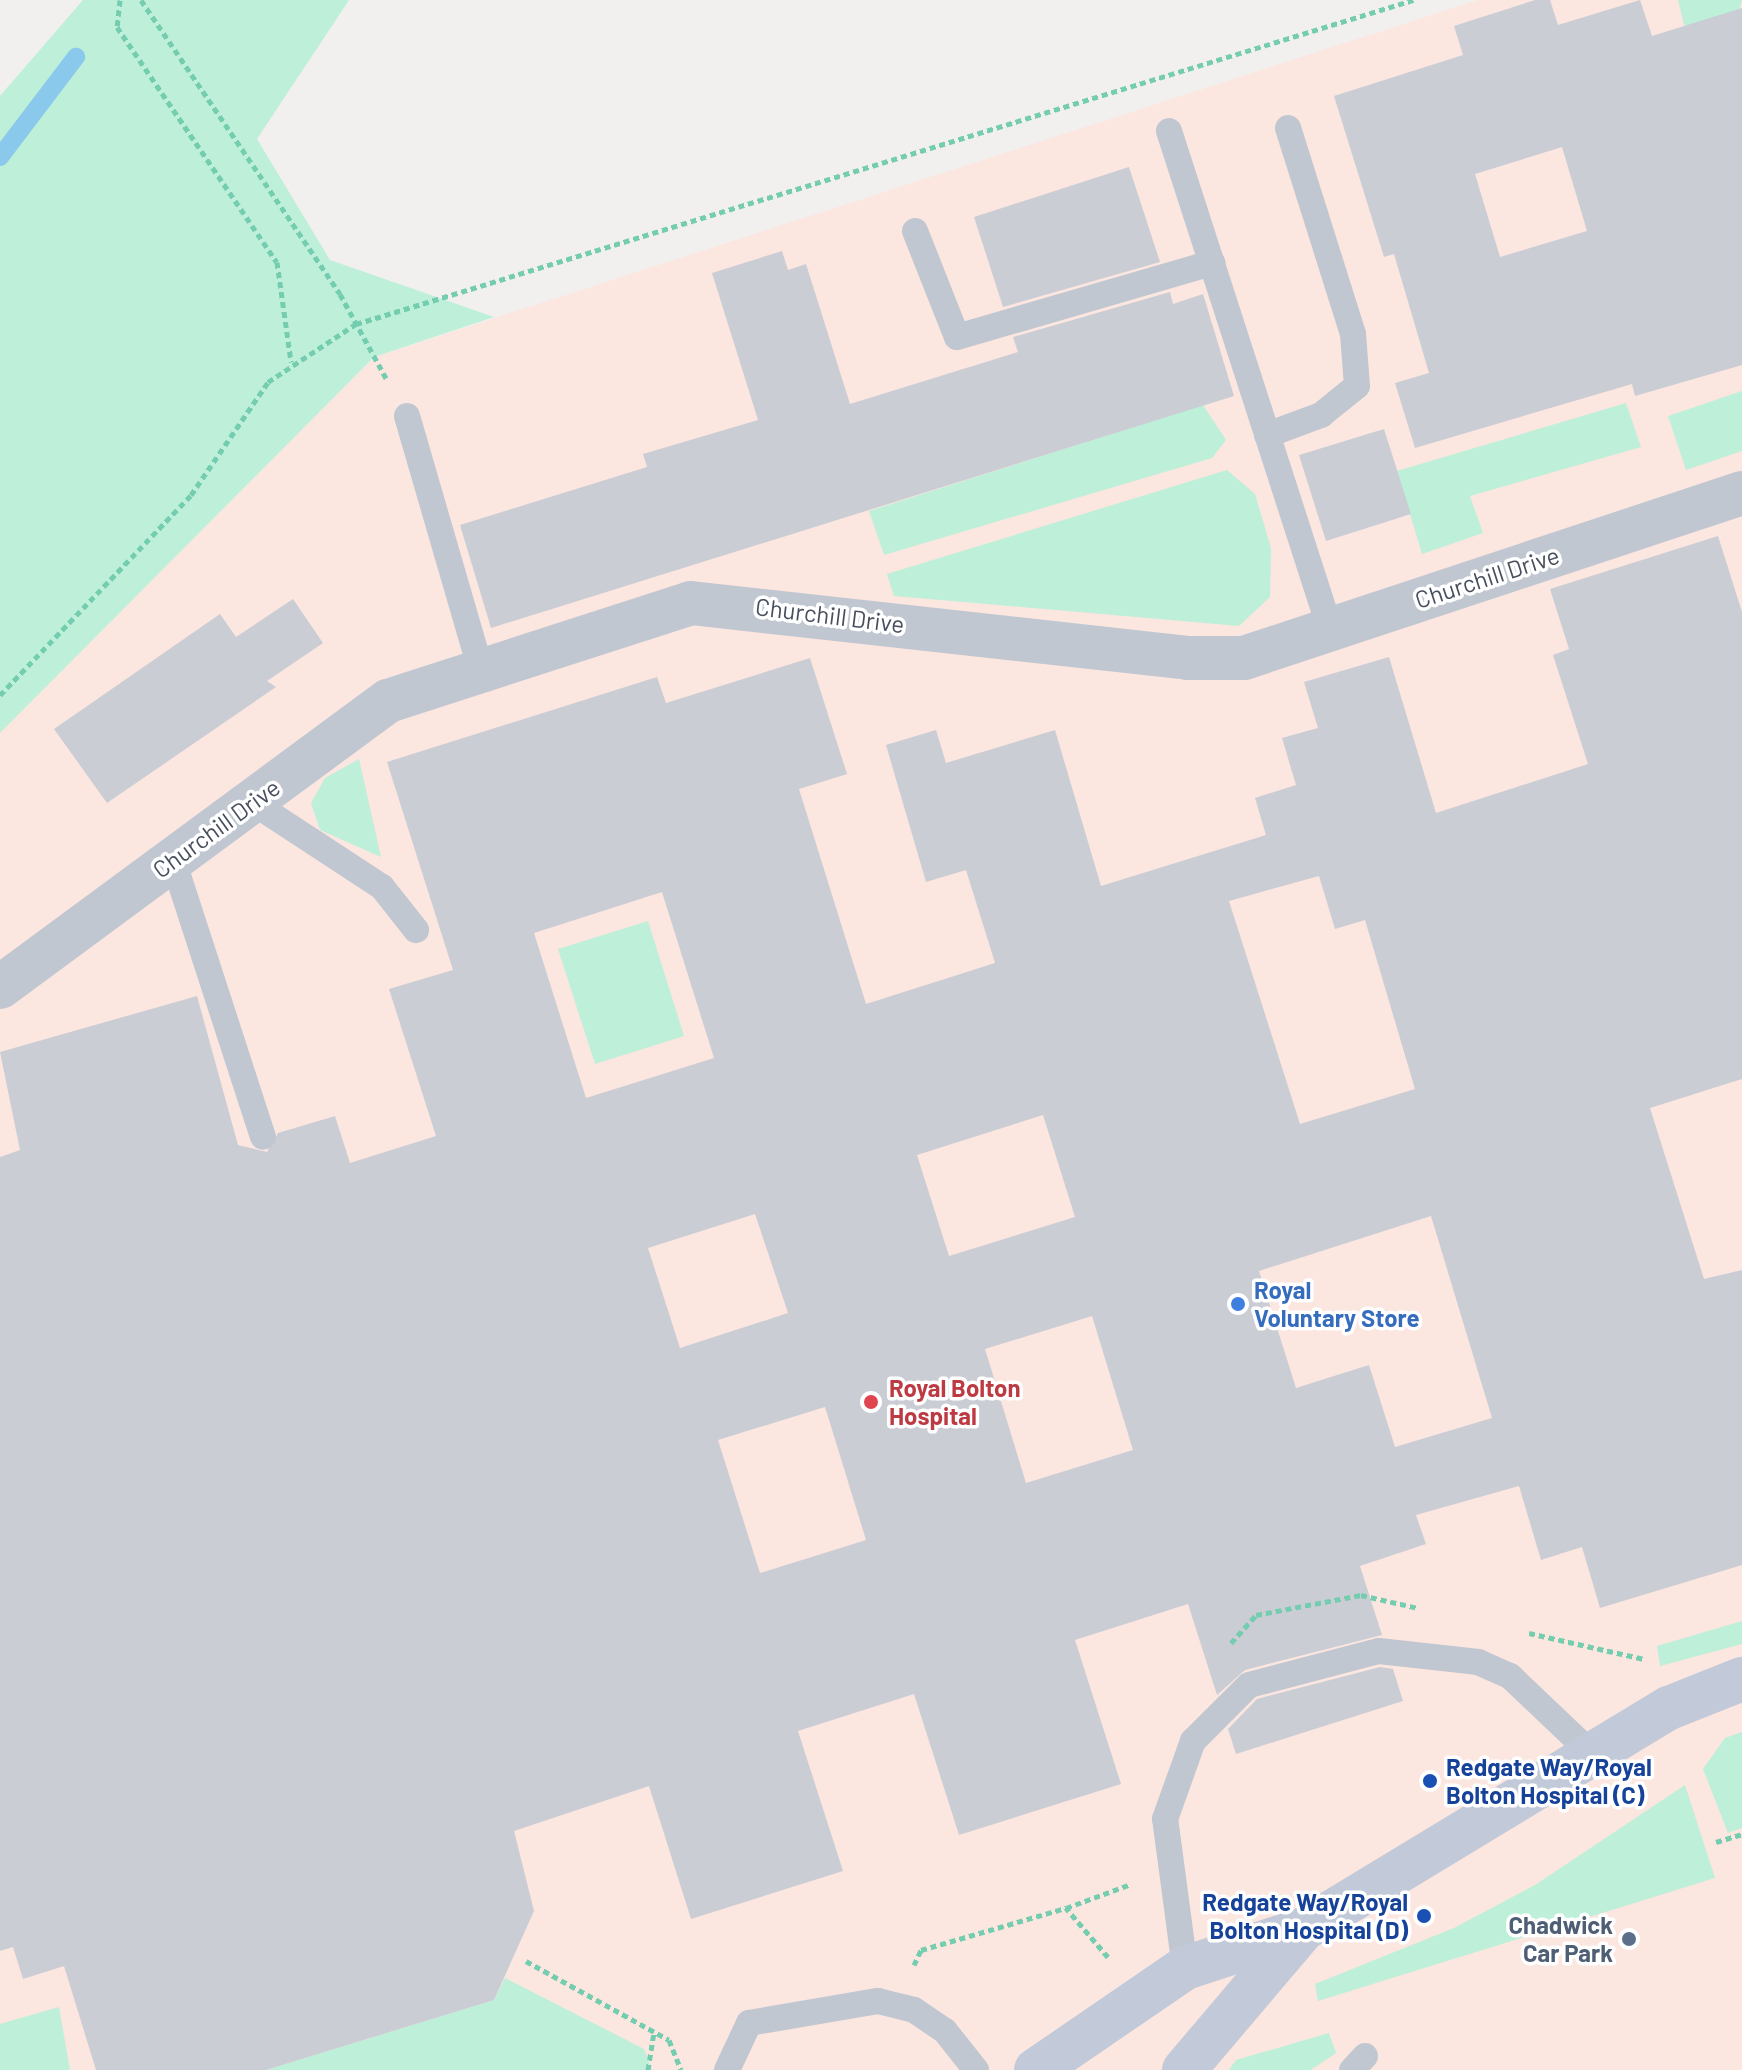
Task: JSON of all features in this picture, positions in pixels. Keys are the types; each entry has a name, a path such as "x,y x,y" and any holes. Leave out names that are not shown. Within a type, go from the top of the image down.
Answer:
{"street":[{"name":"Churchill Drive","path":"0,987 388,701 691,603 1187,658 1244,658 1742,493"},
{"path":"1036,2070 1185,1968 1302,1930 1595,1757 1669,1708 1742,1679"},
{"path":"1184,2070 1302,1930"}],"lane":[{"path":"1267,435 1321,415 1357,386 1353,334 1288,128"},
{"path":"1169,131 1330,629"},
{"path":"915,231 957,337 1212,263"},
{"path":"407,416 481,671"},
{"path":"252,802 382,887 416,930"},
{"path":"173,860 263,1137"},
{"path":"1185,1968 1165,1819 1193,1741 1249,1685 1379,1651 1478,1662 1510,1676 1595,1757"},
{"path":"727,2070 749,2023 878,2001 892,2004 945,2031 976,2070"}],"path":[{"path":"120,0 117,27 277,262 291,362"},
{"path":"141,0 356,324 407,416"},
{"path":"0,695 191,495 249,405 291,362 356,324 1413,0"},
{"path":"1716,1842 1742,1834"},
{"path":"892,2004 921,1950 1066,1908"},
{"path":"526,1961 669,2040 681,2070"},
{"path":"648,2070 654,2032"}],"shaded area":[{"name":"Royal Bolton Hospital","path":"1478,0 1742,0 1742,2070 0,2070 0,733 374,357"}],"green space":[{"path":"83,0 349,0 257,139 330,260 494,317 374,357 0,733 0,96"},
{"path":"1678,0 1742,0 1708,123"},
{"path":"1742,391 1742,451 1686,470 1668,416"},
{"path":"1626,403 1641,447 1470,496 1483,533 1422,554 1397,471"},
{"path":"1203,405 1226,440 1212,458 884,555 869,511"},
{"path":"1227,470 1255,494 1271,548 1270,597 1239,626 894,596 887,574"},
{"path":"359,759 381,857 320,830 311,803 325,778"},
{"path":"648,921 684,1036 595,1064 558,949"},
{"path":"1742,1621 1742,1644 1660,1666 1657,1646"},
{"path":"1742,1732 1742,1828 1728,1833 1703,1769 1725,1738"},
{"path":"1685,1785 1715,1878 1318,2001 1315,1984 1454,1928 1535,1885"},
{"path":"505,1978 644,2049 652,2070 266,2070 494,2000"},
{"path":"59,2007 70,2070 0,2070 0,2024"},
{"path":"1329,2033 1336,2053 1311,2070 1229,2070 1236,2060"}],"building":[{"path":"1535,0 1550,0 1558,25 1640,0 1652,36 1742,8 1742,365 1635,396 1632,384 1415,448 1395,383 1429,373 1394,254 1384,257 1334,96 1463,55 1454,26","holes":["1562,147 1587,231 1500,257 1475,174"]},
{"path":"1129,167 1160,262 1003,307 974,217"},
{"path":"782,251 788,270 806,264 850,404 1018,352 1013,337 1170,292 1173,304 1203,294 1234,396 491,628 460,525 647,467 643,454 758,420 712,273"},
{"path":"1384,429 1411,514 1326,541 1299,455"},
{"path":"1718,536 1742,612 1742,1079 1650,1108 1704,1279 1742,1270 1742,1565 1600,1608 1582,1547 1541,1560 1519,1486 1416,1515 1426,1544 1360,1566 1382,1635 1245,1670 1217,1695 1188,1604 1075,1640 1121,1784 959,1835 914,1694 798,1731 843,1871 691,1919 649,1786 514,1831 534,1911 494,2000 266,2070 96,2070 64,1966 23,1979 13,1947 0,1951 0,1157 20,1150 0,1052 197,996 238,1145 267,1152 278,1133 335,1116 350,1163 436,1136 389,989 453,970 387,762 657,677 666,703 810,658 847,774 799,789 866,1004 995,963 966,870 926,882 886,745 936,730 946,763 1055,730 1101,886 1266,835 1255,798 1296,785 1282,738 1318,728 1304,682 1389,657 1436,813 1588,764 1553,655 1569,649 1550,589","holes":["1319,876 1335,929 1365,920 1415,1089 1300,1124 1229,901","662,892 714,1058 586,1098 534,933","1043,1115 1075,1217 949,1256 917,1155","755,1214 788,1313 680,1348 648,1248","1431,1216 1492,1418 1395,1447 1369,1365 1296,1388 1259,1271","1092,1316 1133,1450 1026,1483 985,1349","825,1407 866,1540 760,1573 718,1440"]},
{"path":"293,599 323,643 267,681 276,687 107,803 54,729 220,614 236,637"},
{"path":"1380,1667 1393,1669 1403,1701 1236,1754 1228,1729 1257,1699"}],"waterway":[{"path":"0,157 76,57"}],"place":[{"name":"Royal Voluntary Store","path":"1238,1304"},
{"name":"Royal Bolton Hospital","path":"871,1402"},
{"name":"Redgate Way/Royal Bolton Hospital (C)","path":"1430,1781"},
{"name":"Redgate Way/Royal Bolton Hospital (D)","path":"1424,1916"},
{"name":"Chadwick Car Park","path":"1629,1939"}]}
